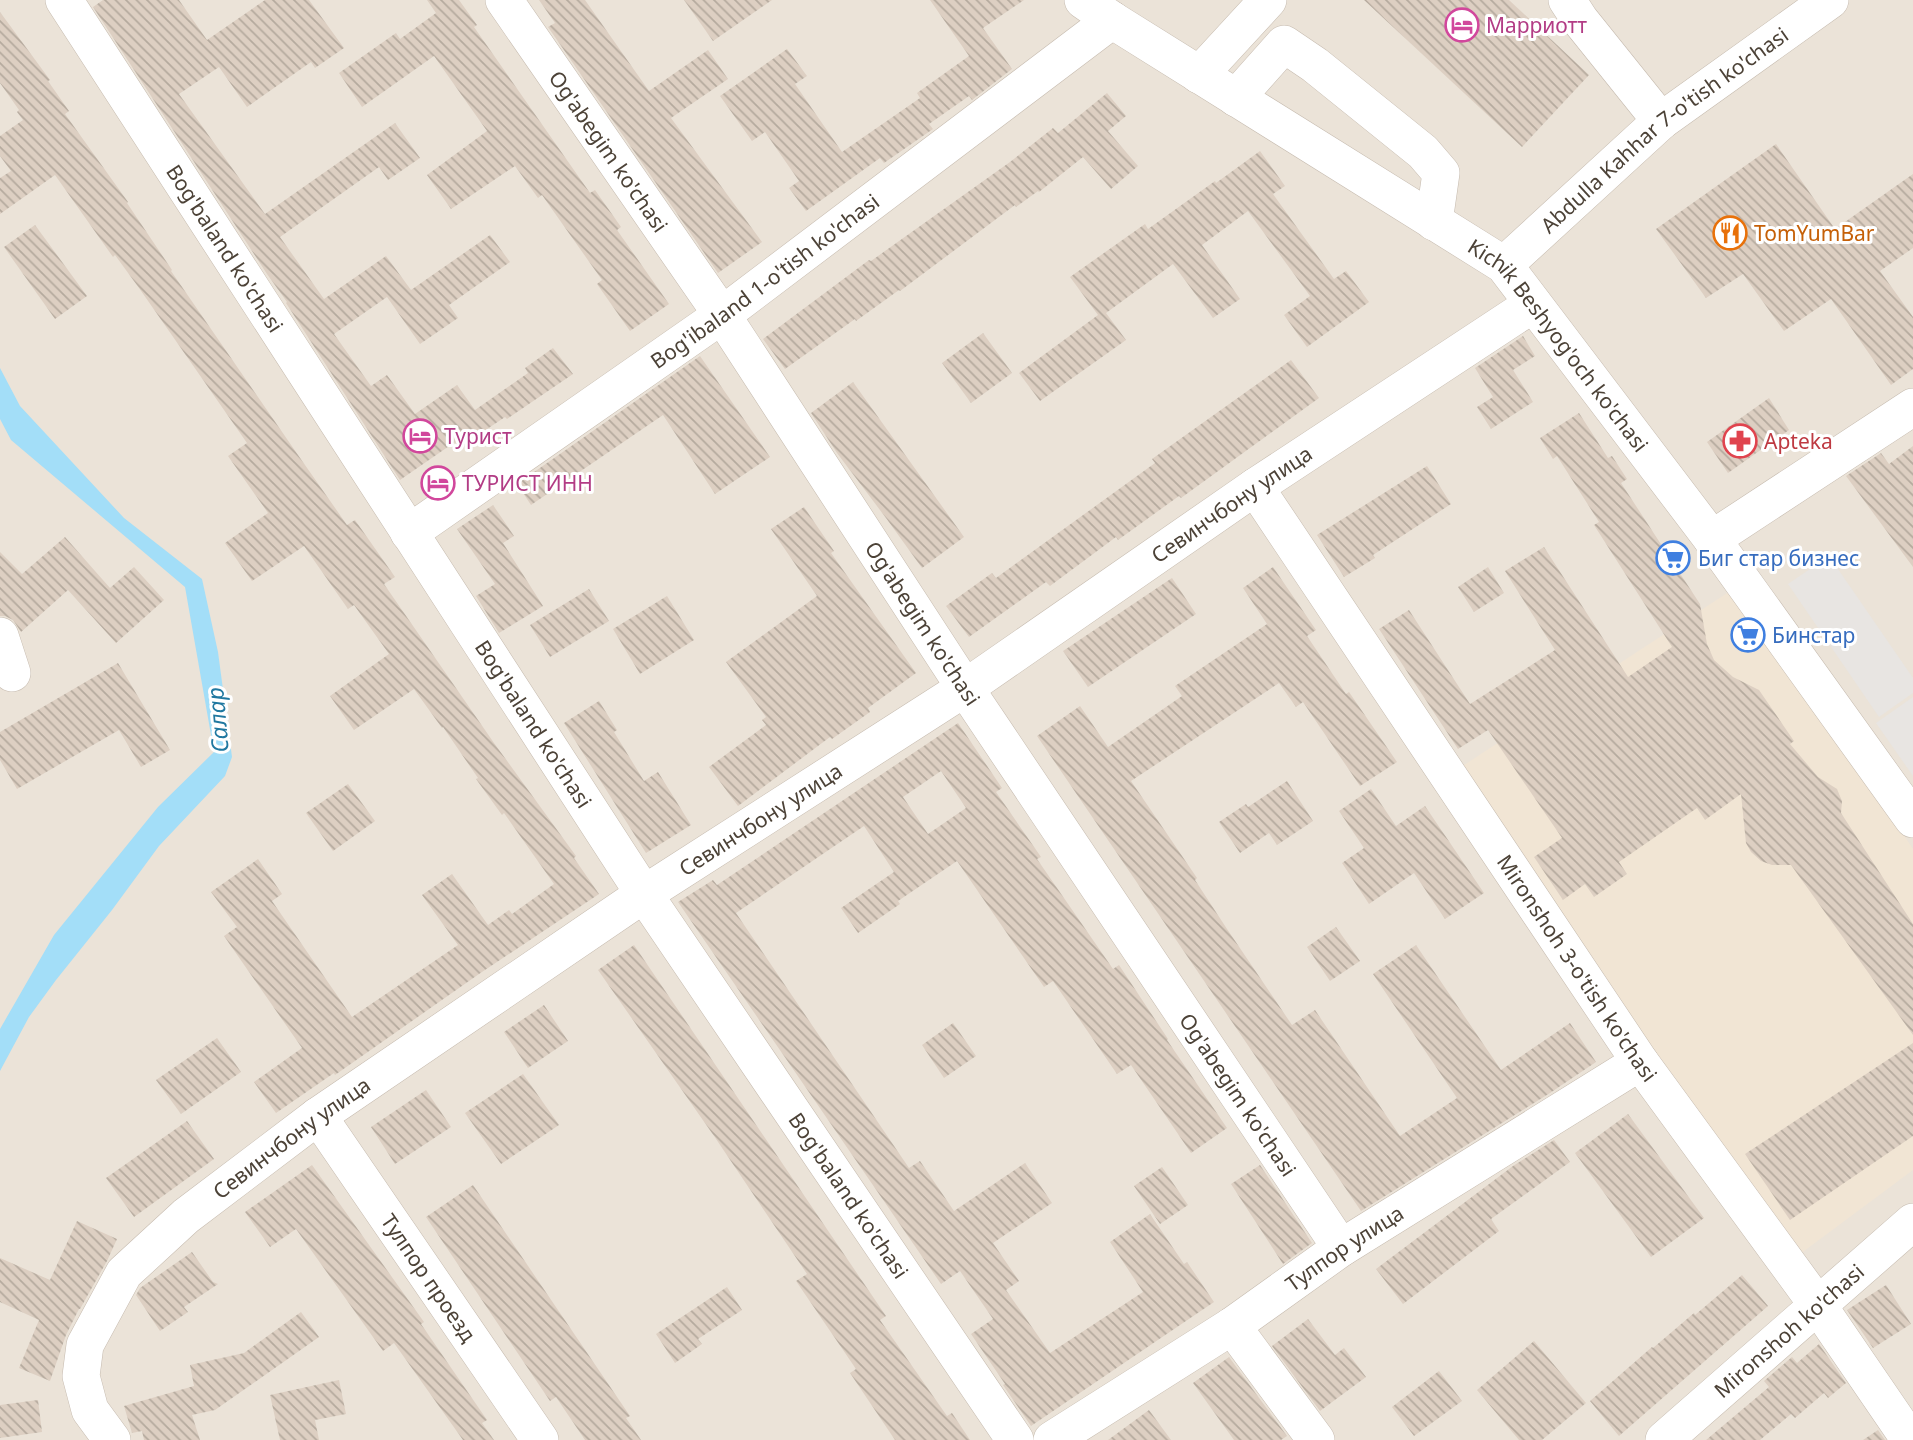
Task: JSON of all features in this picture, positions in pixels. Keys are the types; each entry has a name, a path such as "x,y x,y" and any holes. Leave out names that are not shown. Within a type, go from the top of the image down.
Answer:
{"street":[{"name":"Bog'baland ko'chasi","path":"64,0 644,894 1015,1440"},
{"name":"Og'abegim ko'chasi","path":"503,0 722,315 965,688 1341,1248"},
{"path":"1199,75 1268,0"},
{"path":"1567,0 1661,121"},
{"name":"Abdulla Kahhar 7-o'tish ko'chasi","path":"1503,265 1661,121 1830,0"},
{"name":"Bog'ibaland 1-o'tish ko'chasi","path":"410,533 722,315 1097,10"},
{"name":"Kichik Beshyog'och ko'chasi","path":"1097,10 1503,265 1712,539 1913,819"},
{"path":"1236,98 1284,44 1315,65 1423,152 1441,173 1434,222"},
{"name":"Севинчбону улица","path":"112,1440 90,1410 81,1377 85,1345 124,1273 186,1216 318,1116 644,894 965,688 1255,487 1534,304"},
{"path":"1712,539 1909,418"},
{"name":"Mironshoh 3-o'tish ko'chasi","path":"1255,487 1640,1062 1817,1304 1910,1440"},
{"path":"0,636 12,673"},
{"name":"Тулпор улица","path":"1052,1440 1232,1326 1341,1248 1640,1062"},
{"name":"Тулпор проезд","path":"318,1116 540,1440"},
{"name":"Mironshoh ko'chasi","path":"1664,1440 1913,1222"},
{"path":"1232,1326 1316,1440"}],"shaded area":[{"path":"0,0 1913,0 1913,1440 0,1440"},
{"path":"1829,556 1913,678 1913,693 1879,717 1788,584"},
{"path":"1738,586 1913,849 1913,1170 1792,1260 1458,769"},
{"path":"1913,697 1913,776 1876,723"}],"water":[{"name":"Салар","path":"0,368 20,406 124,518 202,579 218,652 232,757 225,776 159,846 56,980 29,1017 0,1071 0,1029 54,935 158,807 214,752 185,587 11,440 0,419"}],"building":[{"path":"103,0 179,0 207,40 265,0 309,0 344,48 315,68 311,62 247,107 219,67 179,94 265,214 395,123 420,158 388,180 379,167 280,237 324,299 386,256 411,290 490,235 510,262 449,305 458,318 420,344 387,297 334,334 371,386 387,375 415,414 457,385 475,410 528,373 525,368 553,348 573,374 507,419 505,417 459,448 455,442 400,480 287,302 93,7"},
{"path":"427,0 459,0 477,25 474,27 590,193 595,190 621,227 617,230 669,304 630,331 597,284 602,280 542,195 538,198 515,166 451,209 427,175 487,131 434,56 362,107 339,73 396,33 400,39 436,13"},
{"path":"539,0 585,0 649,91 708,50 728,79 671,118 762,242 718,273 548,27 555,23"},
{"path":"684,0 772,0 713,41"},
{"path":"930,0 1024,0 983,28 1012,69 972,100 969,96 929,124 933,129 884,163 880,158 806,211 789,188 799,181 765,132 752,141 720,96 787,49 807,76 795,84 842,152 920,98 917,93 969,56"},
{"path":"1364,0 1509,0 1589,75 1522,147"},
{"path":"0,12 50,80 48,81 69,111 65,114 128,202 171,271 298,455 347,525 355,520 395,577 384,584 576,856 574,858 599,894 276,1113 254,1082 302,1048 224,936 237,927 211,892 258,859 282,894 272,901 352,1017 458,945 422,895 452,874 488,925 509,910 512,914 554,884 504,813 502,815 476,779 478,778 443,727 414,689 354,730 330,696 389,654 354,605 348,609 304,546 252,581 225,543 268,513 228,456 247,443 139,288 115,255 113,257 55,175 0,214 0,178 11,171 0,156 0,136 23,120 0,83"},
{"path":"1107,93 1126,116 1108,131 1138,166 1111,189 1083,157 1039,192 1016,207 1015,205 900,291 785,369 763,339 869,260 1010,162 1053,128 1058,133"},
{"path":"1776,144 1835,229 1913,174 1913,248 1880,271 1913,317 1913,369 1891,385 1831,299 1784,331 1743,274 1706,298 1656,229"},
{"path":"1260,151 1285,186 1273,194 1334,279 1346,271 1369,302 1307,347 1284,315 1310,296 1248,211 1202,245 1240,299 1213,318 1173,264 1106,313 1126,340 1040,401 1019,373 1098,315 1070,277 1145,224 1148,229"},
{"path":"35,225 87,296 55,319 4,247"},
{"path":"983,333 1012,373 971,403 942,363"},
{"path":"1523,336 1535,356 1513,370 1533,402 1491,429 1477,407 1493,397 1475,368"},
{"path":"700,356 770,457 715,494 663,415 531,505 517,484"},
{"path":"1291,360 1319,398 1181,498 1179,496 1118,540 1116,537 1050,586 1046,582 969,637 946,606 992,573 996,578 1155,463 1152,459"},
{"path":"853,382 964,537 922,568 837,453 811,413"},
{"path":"1769,398 1789,430 1728,473 1707,442"},
{"path":"1579,413 1608,458 1612,456 1627,479 1621,483 1700,604 1707,644 1714,660 1733,677 1759,690 1794,741 1790,744 1818,777 1837,789 1842,801 1841,813 1913,924 1913,1035 1791,865 1772,865 1761,861 1751,852 1746,843 1741,794 1705,820 1697,808 1619,862 1627,874 1594,897 1585,884 1563,900 1534,857 1562,838 1488,730 1458,749 1379,629 1409,610 1470,704 1555,650 1505,571 1544,547 1628,677 1672,647 1594,525 1599,522 1557,456 1553,459 1540,438"},
{"path":"1913,446 1913,567 1846,476 1881,453 1889,464"},
{"path":"1427,466 1451,504 1344,577 1317,535"},
{"path":"493,505 514,536 503,543 543,606 499,633 476,596 495,584 457,529"},
{"path":"804,507 834,551 831,553 916,673 868,708 870,712 832,739 830,737 738,806 709,767 766,725 762,720 766,717 726,662 817,596 771,529"},
{"path":"65,537 110,588 134,567 164,600 116,643 68,590 21,632 13,620 0,616 0,552 22,574"},
{"path":"1273,567 1316,630 1307,636 1397,762 1360,786 1303,702 1296,707 1279,683 1131,781 1197,878 1195,880 1292,1025 1315,1010 1400,1136 1457,1098 1373,974 1416,945 1501,1070 1570,1023 1596,1062 1361,1211 1037,736 1080,706 1108,747 1182,696 1175,686 1267,624 1243,588"},
{"path":"1488,567 1504,593 1474,612 1458,587"},
{"path":"1172,578 1196,614 1088,687 1063,651"},
{"path":"589,589 609,621 550,657 530,625"},
{"path":"667,596 694,640 640,674 613,629"},
{"path":"118,663 170,750 141,767 119,730 17,789 0,760 0,732"},
{"path":"599,701 617,730 614,732 644,781 658,772 691,825 646,853 564,723"},
{"path":"958,723 1002,788 996,792 1041,857 1037,859 1113,969 1119,965 1227,1128 1191,1153 1131,1065 1117,1074 1053,981 1044,987 957,861 898,901 900,904 858,933 841,908 894,872 864,826 736,913 909,1168 920,1161 954,1211 1025,1163 1052,1203 993,1243 1019,1281 1006,1290 1050,1353 1143,1292 1110,1242 1150,1214 1214,1302 1031,1426 971,1334 993,1319 960,1271 941,1284 678,902 713,880 717,885","holes":["941,771 966,808 928,834 903,797"]},
{"path":"1287,781 1313,821 1277,845 1269,833 1240,853 1219,822 1246,804 1248,807"},
{"path":"348,784 375,821 333,851 306,813"},
{"path":"1371,789 1396,826 1425,806 1484,893 1445,919 1414,873 1369,904 1342,863 1364,848 1339,811"},
{"path":"1336,927 1360,961 1330,981 1307,947"},
{"path":"634,945 886,1316 880,1320 947,1416 952,1413 970,1440 895,1440 850,1373 856,1369 796,1281 807,1274 598,970"},
{"path":"544,1005 568,1041 528,1068 504,1032"},
{"path":"953,1023 976,1056 944,1078 922,1045"},
{"path":"217,1038 241,1072 181,1114 156,1080"},
{"path":"1913,1043 1913,1136 1790,1220 1745,1154"},
{"path":"523,1074 559,1125 501,1164 465,1113"},
{"path":"426,1090 451,1127 395,1164 371,1127"},
{"path":"1628,1114 1704,1218 1651,1257 1575,1153"},
{"path":"187,1121 214,1159 134,1217 106,1178"},
{"path":"1554,1140 1570,1162 1491,1219 1499,1231 1403,1304 1376,1269 1513,1166"},
{"path":"312,1165 424,1322 421,1324 487,1420 482,1423 494,1440 463,1440 394,1343 383,1351 296,1229 270,1247 245,1212"},
{"path":"1260,1165 1312,1243 1283,1264 1231,1184"},
{"path":"1162,1167 1188,1205 1160,1224 1134,1186"},
{"path":"473,1185 630,1416 626,1418 641,1440 585,1440 556,1397 550,1401 426,1217"},
{"path":"77,1221 117,1239 66,1335 50,1381 19,1368 39,1320 0,1302 0,1258 50,1280"},
{"path":"192,1252 213,1282 218,1284 184,1307 188,1312 160,1331 136,1295 140,1288"},
{"path":"1742,1275 1768,1306 1619,1436 1590,1401"},
{"path":"1886,1285 1911,1324 1873,1348 1847,1310"},
{"path":"727,1287 742,1310 698,1339 702,1344 675,1363 656,1334"},
{"path":"301,1312 319,1337 215,1410 192,1415 200,1440 144,1440 142,1431 132,1433 124,1406 194,1386 190,1365 244,1353"},
{"path":"1308,1319 1335,1355 1344,1348 1366,1377 1320,1411 1272,1346"},
{"path":"1534,1341 1586,1403 1542,1440 1519,1440 1477,1390"},
{"path":"1819,1344 1846,1383 1828,1398 1824,1393 1795,1418 1791,1414 1760,1440 1706,1440 1769,1387 1764,1381 1792,1357 1797,1363"},
{"path":"1229,1357 1287,1436 1281,1440 1234,1440 1193,1383"},
{"path":"1439,1371 1462,1401 1414,1436 1392,1407"},
{"path":"339,1380 346,1414 315,1420 319,1440 280,1440 270,1395"},
{"path":"38,1400 42,1432 0,1438 0,1405"},
{"path":"1149,1410 1171,1440 1108,1440"},
{"path":"1878,1430 1885,1440 1863,1440"}],"place":[{"name":"Марриотт","path":"1462,25"},
{"name":"TomYumBar","path":"1730,233"},
{"name":"Турист","path":"420,436"},
{"name":"Apteka","path":"1740,441"},
{"name":"ТУРИСТ ИНН","path":"438,483"},
{"name":"Биг стар бизнес","path":"1673,558"},
{"name":"Бинстар","path":"1748,635"}]}
